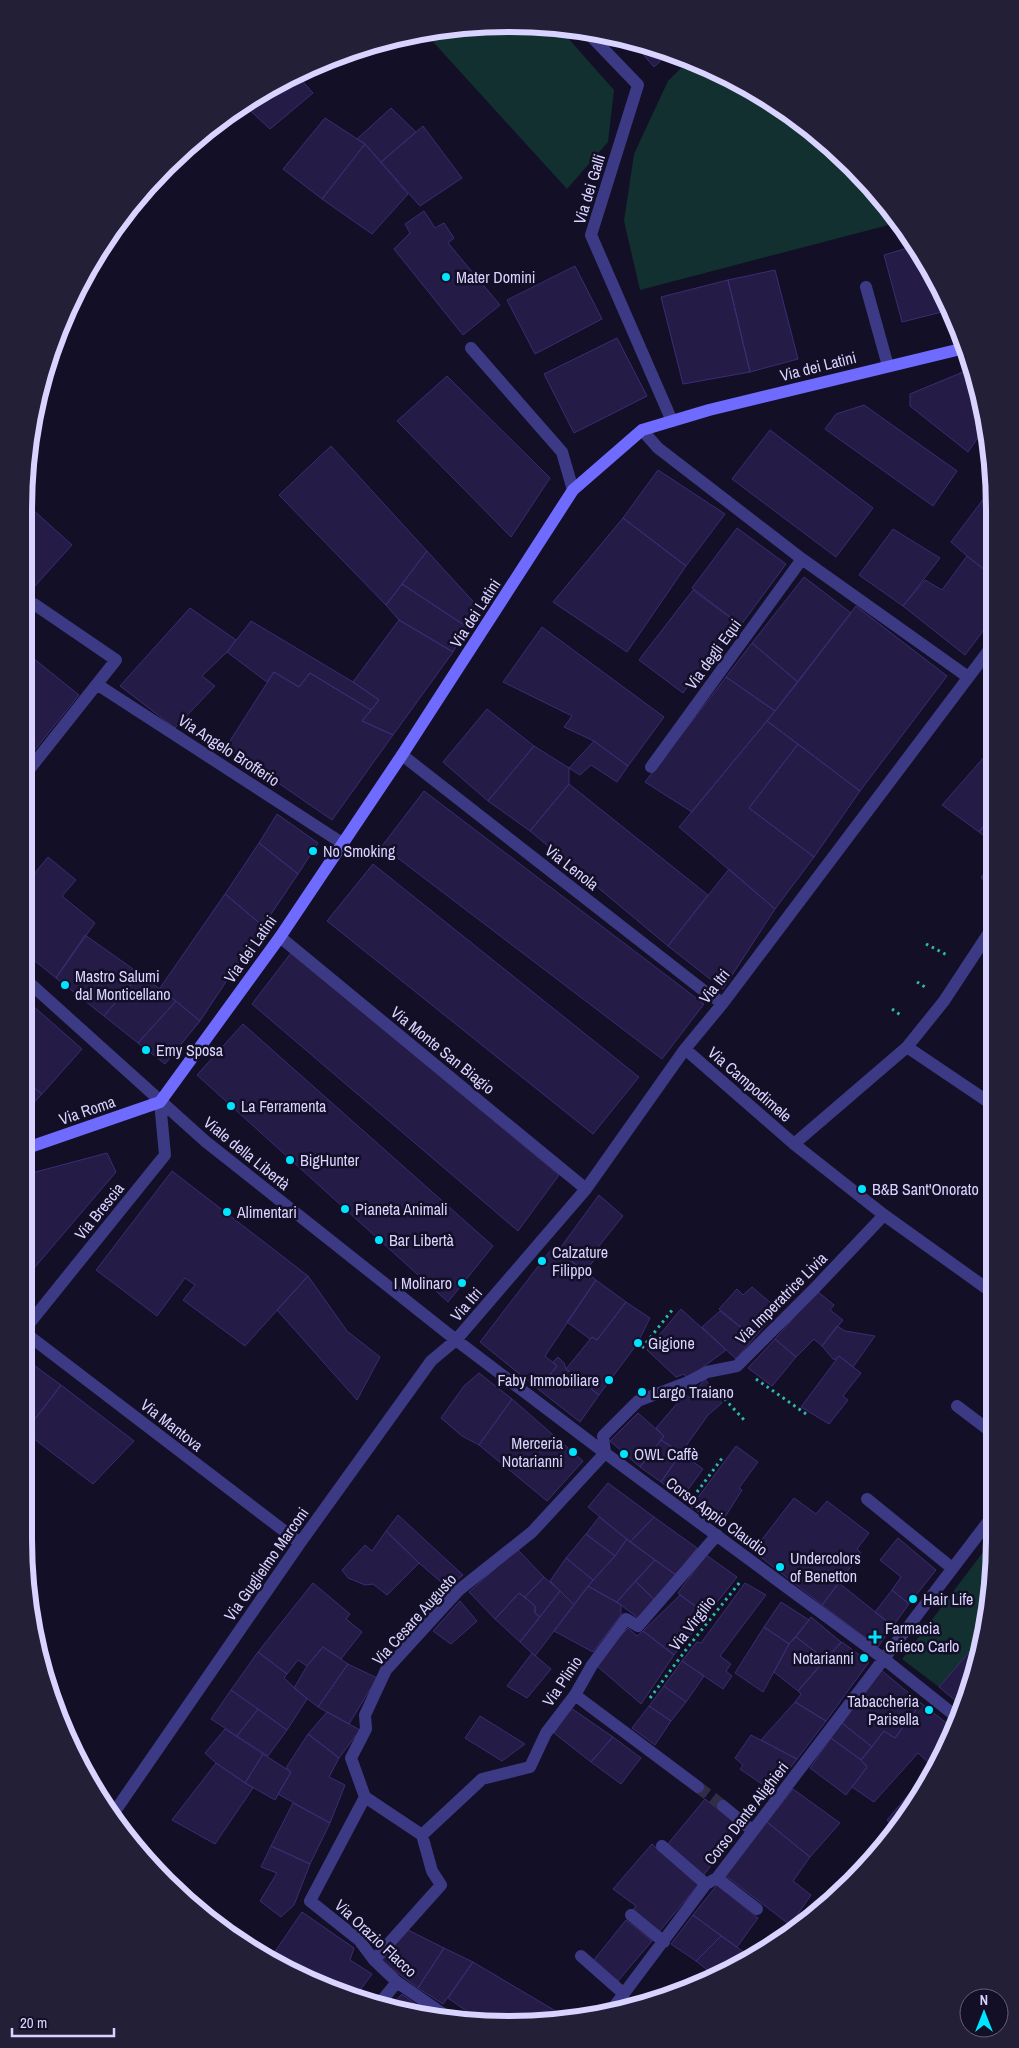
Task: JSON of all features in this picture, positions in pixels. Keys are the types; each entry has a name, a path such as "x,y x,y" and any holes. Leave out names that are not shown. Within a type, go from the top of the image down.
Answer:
{"street":[{"name":"Via dei Galli","path":"595,41 638,85 591,235 672,421"},
{"path":"866,287 888,366"},
{"path":"471,348 562,452 573,490"},
{"name":"Via dei Latini","path":"160,1102 280,937 402,756 573,490 642,430 959,350"},
{"path":"642,430 658,448 802,559 968,677"},
{"name":"Via degli Equi","path":"651,767 802,559"},
{"path":"33,605 34,604 116,660 33,765"},
{"name":"Via Itri","path":"456,1340 586,1188 685,1049 722,1003 986,654"},
{"name":"Via Angelo Brofferio","path":"98,685 342,843"},
{"name":"Via Lenola","path":"402,756 700,988 722,1003"},
{"name":"Via Monte San Biagio","path":"280,937 586,1188"},
{"path":"794,1144 907,1047 944,1001 986,937"},
{"name":"Viale della Libertà","path":"33,986 205,1141 456,1340"},
{"path":"907,1047 986,1100"},
{"name":"Via Campodimele","path":"685,1049 794,1144 884,1215 986,1287"},
{"name":"Via Roma","path":"33,1145 160,1102"},
{"name":"Via Brescia","path":"33,1320 165,1155 160,1102"},
{"name":"Via Imperatrice Livia","path":"605,1453 602,1436 638,1401 688,1382 707,1372 737,1366 884,1215"},
{"name":"Via Mantova","path":"33,1338 300,1543"},
{"name":"Corso Appio Claudio","path":"456,1340 716,1536 884,1659 953,1714"},
{"name":"Via Guglielmo Marconi","path":"117,1809 300,1543 431,1361 456,1340"},
{"path":"957,1406 986,1428"},
{"name":"Via Cesare Augusto","path":"365,1797 351,1758 366,1729 365,1715 386,1670 459,1590 532,1532 605,1453"},
{"path":"867,1499 952,1568"},
{"name":"Corso Dante Alighieri","path":"617,2003 753,1831 986,1524"},
{"name":"Via Plinio","path":"422,1835 482,1779 530,1767 546,1733 575,1695 592,1665 626,1619 638,1626 716,1536"},
{"path":"575,1695 698,1787"},
{"path":"365,1797 422,1835 432,1870 441,1885 374,1960"},
{"name":"Via Orazio Flacco","path":"365,1797 310,1901 359,1940 374,1960 397,1982 436,2009"},
{"path":"722,1806 753,1831"},
{"path":"662,1846 712,1881 757,1908"},
{"path":"631,1915 664,1942"},
{"path":"581,1956 624,1994"},
{"path":"384,1998 397,1982"}],"path":[{"path":"642,1348 672,1309"},
{"path":"737,1366 809,1416"},
{"path":"707,1372 721,1397 746,1422"},
{"path":"684,1511 722,1457"},
{"name":"Via Virgilio","path":"650,1698 688,1647 755,1564"}],"green space":[{"path":"510,32 567,36 614,90 608,142 567,189 431,40"},
{"path":"683,66 748,96 775,113 800,131 847,172 892,224 640,290 624,221 634,154 668,81"},
{"path":"986,1549 982,1601 973,1647 939,1687 902,1659"}],"building":[{"path":"640,51 663,58 654,67"},
{"path":"302,81 313,93 270,129 249,110"},
{"path":"391,108 416,132 381,162 365,144 357,139"},
{"path":"325,118 365,144 322,199 283,169"},
{"path":"423,126 462,178 420,206 381,162"},
{"path":"365,144 408,194 372,234 322,199"},
{"name":"Mater Domini","path":"424,211 435,228 444,223 454,238 448,243 500,305 463,335 394,249 410,233 405,224"},
{"path":"908,248 923,271 943,312 902,322 884,255"},
{"path":"575,266 602,319 535,354 507,300"},
{"path":"775,270 798,359 750,372 728,280"},
{"path":"728,280 750,372 683,384 661,297"},
{"path":"617,338 647,396 574,433 544,374"},
{"path":"963,372 967,377 970,386 980,435 968,452 910,406 910,394"},
{"path":"447,376 550,478 511,537 397,421"},
{"path":"864,405 957,471 933,506 825,429 836,414"},
{"path":"770,430 873,508 836,557 732,479"},
{"path":"331,446 427,551 386,605 279,495"},
{"path":"658,470 725,514 686,566 623,518"},
{"path":"986,496 986,571 951,542"},
{"path":"33,510 72,545 33,588"},
{"path":"623,518 686,566 627,652 553,602"},
{"path":"737,528 786,564 741,625 692,588"},
{"path":"893,529 940,558 903,606 859,575"},
{"path":"427,551 480,609 467,627 402,584"},
{"path":"967,556 986,571 986,627 965,655 903,606 925,580 942,590"},
{"path":"804,577 851,613 798,682 752,643"},
{"path":"402,584 467,627 453,652 399,620 386,605"},
{"path":"693,590 737,623 683,693 639,660"},
{"path":"856,606 947,676 860,791 767,721"},
{"path":"190,608 236,640 227,652 202,676 215,686 175,728 120,686"},
{"path":"399,620 453,652 393,735 362,721 379,700 353,682"},
{"path":"251,621 353,682 379,700 371,710 310,673 299,687 274,672 267,682 227,652"},
{"path":"542,627 664,717 628,766 594,741 564,727 572,716 503,682"},
{"path":"752,643 798,682 775,711 726,677"},
{"path":"33,658 79,695 33,752"},
{"path":"274,672 299,687 310,673 371,710 362,721 393,735 332,820 226,747"},
{"path":"726,677 775,711 692,812 645,782"},
{"path":"487,709 534,746 488,801 443,762"},
{"path":"767,721 798,744 749,808 814,857 775,909 679,827"},
{"path":"594,741 628,766 617,782 591,765 580,775 569,768"},
{"path":"798,744 860,791 814,857 749,808"},
{"path":"534,746 569,768 569,784 530,831 488,801"},
{"path":"986,755 986,823 979,832 942,805"},
{"path":"569,784 708,895 668,946 530,831"},
{"path":"424,791 704,1004 662,1059 382,846"},
{"path":"277,814 318,843 298,874 259,843"},
{"path":"986,823 986,837 979,832"},
{"path":"259,843 298,874 263,926 225,894"},
{"path":"48,857 76,880 62,896 95,923 56,978 33,959 34,874"},
{"path":"373,864 639,1077 593,1134 327,921"},
{"path":"729,869 775,909 723,989 668,946"},
{"path":"986,870 986,882 981,878"},
{"path":"225,894 263,926 200,1021 160,988"},
{"path":"85,935 140,974 104,1016 56,978"},
{"path":"291,953 559,1175 518,1231 252,1004"},
{"path":"140,974 176,1001 138,1043 104,1016"},
{"path":"176,1001 200,1021 165,1064 138,1043"},
{"path":"33,1006 82,1049 42,1094 33,1087"},
{"path":"243,1024 493,1246 448,1302 197,1075"},
{"path":"33,1087 42,1094 33,1104"},
{"path":"107,1153 116,1172 33,1269 33,1173"},
{"path":"172,1171 308,1276 245,1346 183,1300 195,1285 185,1278 157,1316 96,1270"},
{"path":"599,1195 623,1216 595,1251 598,1255 585,1272 558,1251"},
{"path":"553,1247 596,1280 545,1356 557,1366 538,1389 480,1342"},
{"path":"308,1276 347,1331 380,1357 357,1400 277,1310"},
{"path":"596,1280 626,1302 597,1340 592,1337 590,1339 567,1322"},
{"path":"752,1287 779,1310 754,1338 719,1309 737,1289 743,1295"},
{"path":"817,1291 834,1305 830,1310 843,1320 822,1346 814,1339 796,1357 775,1339"},
{"path":"626,1302 650,1318 637,1344 599,1395 566,1369 592,1337 597,1340"},
{"path":"681,1309 726,1350 687,1379 684,1374 676,1377 647,1350"},
{"path":"720,1311 754,1338 736,1359 702,1327"},
{"path":"837,1326 845,1331 875,1336 853,1367 839,1356 834,1360 822,1346"},
{"path":"775,1339 796,1357 772,1386 748,1368"},
{"path":"839,1356 861,1373 843,1396 848,1400 829,1424 801,1407"},
{"path":"558,1357 564,1363 566,1369 599,1395 580,1422 538,1389 557,1366 553,1362"},
{"path":"33,1365 61,1385 33,1421"},
{"path":"479,1373 512,1399 479,1445 462,1436 441,1418 464,1386"},
{"path":"705,1379 722,1403 708,1415 681,1453 661,1440 664,1436 656,1428 685,1394 690,1398"},
{"path":"61,1385 134,1441 93,1484 33,1438 33,1422"},
{"path":"512,1399 583,1461 547,1501 479,1445"},
{"path":"638,1413 664,1436 640,1467 610,1441"},
{"path":"661,1440 681,1453 661,1482 640,1467"},
{"path":"736,1446 758,1462 739,1488 742,1490 720,1525 691,1507"},
{"path":"681,1453 703,1469 682,1498 661,1482"},
{"path":"608,1483 654,1517 630,1542 588,1507"},
{"path":"794,1498 816,1514 827,1501 869,1533 857,1549 861,1553 822,1605 753,1551"},
{"path":"398,1515 463,1575 448,1588 386,1531"},
{"path":"599,1517 627,1539 615,1556 586,1534"},
{"path":"654,1517 697,1548 676,1575 630,1542"},
{"path":"386,1531 419,1563 387,1595 373,1584 365,1585 348,1578 342,1570 365,1545 372,1551"},
{"path":"586,1534 615,1556 593,1580 566,1558"},
{"path":"898,1538 936,1570 909,1604 892,1590 901,1577 880,1560"},
{"path":"627,1539 655,1560 617,1602 588,1586 615,1556"},
{"path":"517,1549 544,1577 525,1597 519,1593 495,1619 469,1592"},
{"path":"706,1555 737,1577 707,1615 678,1593"},
{"path":"566,1558 593,1580 574,1605 550,1581"},
{"path":"655,1560 676,1575 655,1600 635,1581"},
{"path":"544,1577 560,1591 540,1617 535,1613 535,1606 525,1597"},
{"path":"635,1581 655,1600 638,1618 617,1602"},
{"path":"313,1583 350,1614 346,1619 362,1632 341,1659 323,1647 307,1666 298,1660 287,1674 258,1652"},
{"path":"745,1583 766,1595 720,1656 731,1664 726,1671 732,1676 723,1689 682,1661 697,1642 701,1643"},
{"path":"839,1583 893,1626 878,1647 822,1605"},
{"path":"588,1586 621,1605 621,1615 593,1652 554,1631"},
{"path":"892,1590 909,1604 893,1626 875,1612"},
{"path":"560,1591 574,1605 535,1656 520,1642"},
{"path":"519,1593 535,1606 535,1613 540,1617 520,1642 495,1619"},
{"path":"680,1595 707,1615 674,1655 643,1631"},
{"path":"460,1601 477,1621 451,1644 433,1631"},
{"path":"781,1602 809,1620 789,1644 764,1627"},
{"path":"811,1617 841,1642 825,1659 796,1637"},
{"path":"764,1627 789,1644 763,1692 735,1673"},
{"path":"628,1628 637,1636 643,1631 674,1655 641,1704 597,1666 613,1643"},
{"path":"796,1637 825,1659 798,1691 774,1672 789,1644"},
{"path":"842,1642 869,1662 826,1721 795,1702 801,1694 798,1691"},
{"path":"323,1647 348,1664 318,1707 294,1688 307,1666"},
{"path":"973,1647 957,1702 939,1687"},
{"path":"258,1652 287,1674 284,1678 307,1699 287,1730 231,1690"},
{"path":"532,1653 551,1669 527,1698 507,1686"},
{"path":"682,1661 704,1676 686,1702 664,1686"},
{"path":"348,1664 377,1678 349,1724 318,1707"},
{"path":"881,1670 921,1703 895,1738 884,1731 872,1747 842,1723"},
{"path":"664,1686 686,1702 671,1721 649,1706"},
{"path":"231,1690 258,1709 237,1736 211,1719"},
{"path":"795,1702 826,1721 797,1759 761,1740"},
{"path":"921,1703 948,1725 931,1761 929,1763 918,1753 874,1802 852,1787 867,1767 861,1760 884,1731 895,1738"},
{"path":"649,1706 671,1721 655,1745 632,1728"},
{"path":"571,1708 613,1737 591,1762 554,1733"},
{"path":"258,1709 287,1730 268,1756 237,1736"},
{"path":"327,1712 360,1730 339,1758 308,1734"},
{"path":"480,1716 525,1744 502,1761 465,1738"},
{"path":"842,1723 872,1747 861,1760 831,1738"},
{"path":"225,1729 263,1754 245,1783 205,1753"},
{"path":"308,1734 339,1758 329,1777 345,1785 330,1823 278,1794 291,1772 286,1768"},
{"path":"751,1735 797,1759 772,1791 740,1769 743,1765 735,1758"},
{"path":"613,1737 641,1758 621,1784 591,1762"},
{"path":"831,1738 861,1760 867,1767 846,1795 810,1768"},
{"path":"263,1754 291,1772 275,1800 245,1783"},
{"path":"216,1763 253,1788 215,1844 172,1820"},
{"path":"922,1779 891,1824 887,1820"},
{"path":"793,1789 840,1823 810,1857 767,1822"},
{"path":"705,1799 741,1826 703,1876 667,1845"},
{"path":"293,1803 330,1823 310,1864 271,1846"},
{"path":"767,1822 810,1857 793,1881 811,1895 789,1925 726,1876"},
{"path":"652,1844 698,1885 658,1933 632,1911 636,1906 613,1889"},
{"path":"271,1846 310,1864 294,1905 281,1917 260,1901 277,1873 261,1867"},
{"path":"717,1885 758,1918 737,1947 693,1915"},
{"path":"302,1912 354,1948 350,1960 372,1974 359,1991 327,1979 274,1953"},
{"path":"693,1915 721,1936 696,1961 671,1944"},
{"path":"626,1920 652,1941 618,1981 593,1961"},
{"path":"406,1929 444,1948 418,1988 381,1961"},
{"path":"721,1936 746,1953 709,1971 696,1961"},
{"path":"444,1948 473,1962 443,2004 418,1988"},
{"path":"473,1962 558,2012 510,2016 470,2013 448,1998"},
{"path":"402,1994 419,2006 416,2006 395,2001"}],"tunnel":[{"path":"698,1787 723,1806"}],"place":[{"name":"Mater Domini","path":"446,277"},
{"name":"No Smoking","path":"313,851"},
{"name":"Mastro Salumi dal Monticellano","path":"65,985"},
{"name":"Emy Sposa","path":"146,1050"},
{"name":"La Ferramenta","path":"231,1106"},
{"name":"BigHunter","path":"290,1160"},
{"name":"B&B Sant'Onorato","path":"862,1189"},
{"name":"Pianeta Animali","path":"345,1209"},
{"name":"Alimentari","path":"227,1212"},
{"name":"Bar Libertà","path":"379,1240"},
{"name":"Calzature Filippo","path":"542,1261"},
{"name":"I Molinaro","path":"462,1283"},
{"name":"Gigione","path":"638,1343"},
{"name":"Faby Immobiliare","path":"609,1380"},
{"name":"Largo Traiano","path":"642,1392"},
{"name":"Merceria Notarianni","path":"573,1452"},
{"name":"OWL Caffè","path":"624,1454"},
{"name":"Undercolors of Benetton","path":"780,1567"},
{"name":"Hair Life","path":"913,1599"},
{"name":"Farmacia Grieco Carlo","path":"875,1637"},
{"name":"Notarianni","path":"864,1658"},
{"name":"Tabaccheria Parisella","path":"929,1710"}]}
